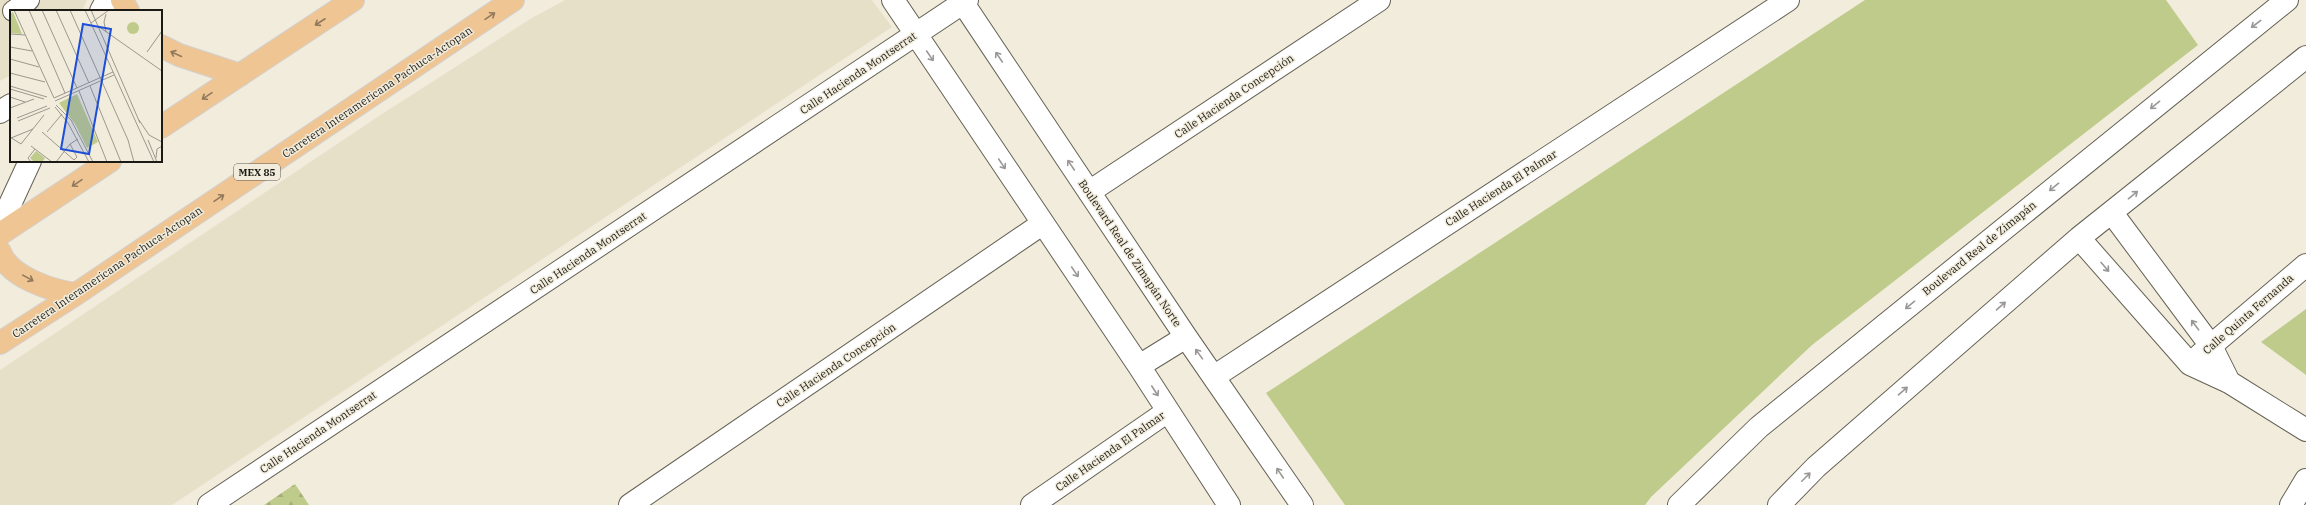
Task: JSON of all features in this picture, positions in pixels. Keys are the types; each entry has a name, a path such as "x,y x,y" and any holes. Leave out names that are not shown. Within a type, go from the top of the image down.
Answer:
{"main road":[{"path":"122,0 127,10"},
{"path":"162,126 353,0"},
{"name":"Carretera Interamericana Pachuca-Actopan","path":"0,343 76,294 513,0"},
{"path":"162,46 179,55 240,74"},
{"path":"0,234 108,162"},
{"path":"0,252 2,259 25,278 56,291 76,294"}],"street":[{"path":"102,10 107,0"},
{"path":"893,0 1042,224 1139,366 1229,505"},
{"name":"Calle Hacienda Concepción","path":"1090,192 1378,0"},
{"name":"Calle Hacienda El Palmar","path":"1215,376 1788,0"},
{"name":"Boulevard Real de Zimapán","path":"1679,505 1759,427 2287,0"},
{"name":"Calle Hacienda Montserrat","path":"209,505 964,1"},
{"name":"Boulevard Real de Zimapán Norte","path":"964,1 1186,337 1215,376 1302,505"},
{"path":"1779,505 1816,467 2079,238 2306,57"},
{"path":"0,112 10,106"},
{"path":"0,226 30,162"},
{"path":"2112,213 2211,346 2229,382"},
{"name":"Calle Hacienda Concepción","path":"630,505 1042,224"},
{"path":"2079,238 2190,364 2229,382 2306,430"},
{"name":"Calle Quinta Fernanda","path":"2190,364 2306,265"},
{"path":"1139,366 1186,337"},
{"name":"Calle Hacienda El Palmar","path":"1032,505 1168,411"},
{"path":"2291,505 2306,480"}],"lane":[{"path":"15,10 29,0"},
{"path":"0,20 10,13"}],"shaded area":[{"path":"0,0 87,0 82,10 10,10 10,76 0,81"},
{"path":"565,0 872,0 892,27 172,505 0,505 0,370 382,114 532,18"}],"green space":[{"path":"1865,0 2166,0 2198,45 1812,345 1651,497 1645,505 1345,505 1266,393"},
{"path":"2306,309 2306,375 2261,342"},
{"path":"295,484 309,505 264,505"}]}
